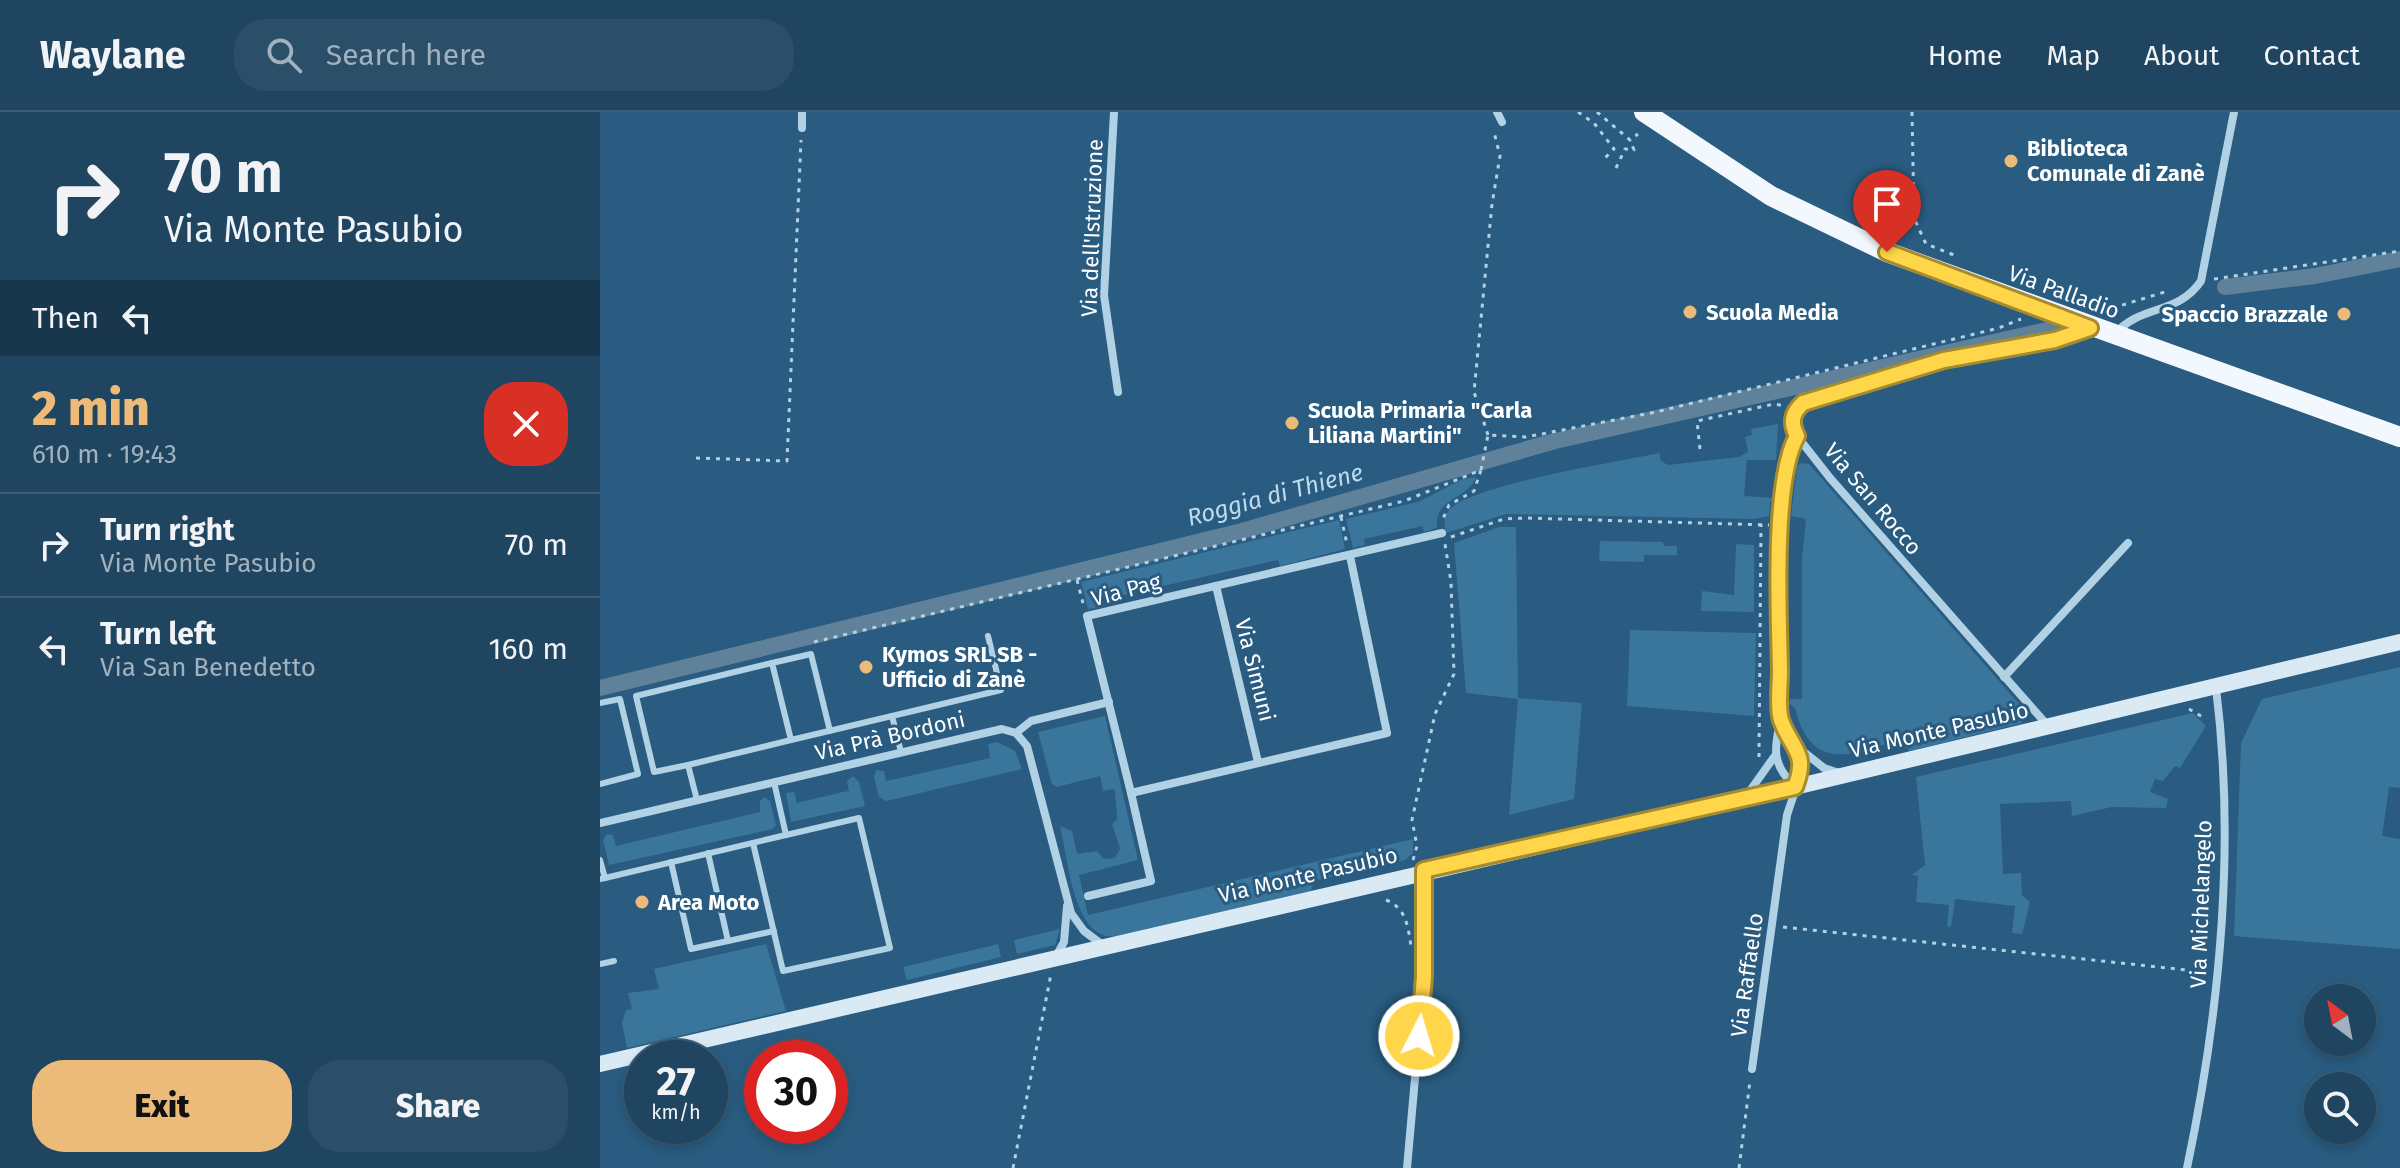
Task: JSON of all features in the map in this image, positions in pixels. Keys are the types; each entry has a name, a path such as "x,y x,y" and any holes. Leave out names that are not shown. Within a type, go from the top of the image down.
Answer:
{"main road":[{"name":"Via Palladio","path":"1644,112 1771,196 1887,252 2030,305 2092,321 2113,336 2400,437"},
{"name":"Via Monte Pasubio","path":"601,1062 1105,947 1419,863 1795,787 2400,642"}],"street":[{"path":"802,112 802,128"},
{"name":"Via dell'Istruzione","path":"1114,112 1104,295 1118,392"},
{"path":"1497,112 1502,122"},
{"path":"2113,336 2129,320 2183,301 2201,281 2234,112"},
{"path":"1797,408 1803,403 1918,367 2055,340 2092,321"},
{"name":"Via San Rocco","path":"1797,408 1793,421 1797,436 1830,478 2048,727"},
{"path":"1744,798 1774,757 1781,719 1781,525 1789,457 1797,436"},
{"name":"Via Pag","path":"1088,896 1151,881 1087,616 1442,533"},
{"path":"2004,677 2128,543"},
{"path":"1131,793 1387,733 1350,556"},
{"name":"Via Simuni","path":"1216,586 1258,762"},
{"name":"Via Michelangelo","path":"2187,1168 2209,1066 2224,922 2223,802 2216,688"},
{"path":"1105,947 1077,923 1067,902 1027,746 1016,733 1031,721 1109,702"},
{"path":"1781,719 1796,746 1824,768 1843,775"},
{"name":"Via Prà Bordoni","path":"600,823 1002,729 1016,733"},
{"name":"Via Raffaello","path":"1752,1069 1787,815 1802,770 1796,746"},
{"path":"1774,757 1785,778 1795,787"},
{"path":"1407,1168 1424,977 1419,863"},
{"path":"1055,959 1064,942 1067,902"}],"lane":[{"path":"830,731 811,654 636,696 654,772 688,765 791,740 830,731 1001,690 988,636"},
{"path":"772,663 791,740"},
{"path":"600,703 620,699 638,774 600,784"},
{"path":"892,716 901,752"},
{"path":"688,765 697,800"},
{"path":"774,782 786,835"},
{"path":"600,860 602,878 859,818 890,948 783,971 753,843"},
{"path":"708,853 728,941"},
{"path":"671,862 691,949 774,931"},
{"path":"600,964 614,961"}],"path":[{"path":"1578,112 1594,123 1614,149 1602,161"},
{"path":"1597,112 1630,140 1634,150 1625,149 1616,168"},
{"path":"1912,112 1914,218 1926,244 1963,259"},
{"path":"1408,863 1419,863 1412,820 1435,714 1454,674 1451,582 1441,516 1449,505 1474,491 1488,435 1474,392 1492,204 1500,156 1490,121"},
{"path":"696,458 787,461 802,128"},
{"path":"1630,140 1638,134"},
{"path":"2201,281 2400,251"},
{"path":"2092,321 2173,290"},
{"path":"1488,435 1526,437 1656,412 1999,328 2020,321 2030,305"},
{"path":"1700,449 1697,421 1774,404 1797,408"},
{"path":"806,644 1341,517 1433,491 1481,470"},
{"path":"1341,517 1350,556"},
{"path":"1442,533 1447,538 1504,519 1525,518 1761,524 1759,766"},
{"path":"1077,580 1087,616"},
{"path":"1758,707 1781,709"},
{"path":"1382,898 1396,904 1407,921 1411,951"},
{"path":"1772,925 2218,973"},
{"path":"1013,1168 1055,959"},
{"name":"Via Raffaello","path":"1739,1168 1752,1069"}],"shaded area":[{"path":"1778,424 1776,460 1747,460 1744,496 1775,498 1770,502 1769,516 1754,519 1506,514 1446,533 1444,521 1449,510 1463,500 1486,491 1659,453 1661,461 1668,465 1739,457 1748,452 1745,437 1752,435 1751,429"},
{"path":"1809,464 2028,714 2022,723 1910,751 1898,741 1856,752 1830,753 1819,749 1808,739 1795,709 1788,704 1790,699 1802,699 1802,559 1806,519 1791,516 1797,466"},
{"path":"1476,477 1472,485 1441,510 1437,528 1424,532 1422,526 1364,539 1365,545 1353,548 1346,519 1418,502 1463,479"},
{"path":"1339,520 1345,549 1280,566 1278,560 1115,597 1103,600 1104,606 1088,609 1081,582"},
{"path":"1499,527 1516,527 1518,698 1582,703 1574,799 1509,815 1518,699 1466,693 1454,543"},
{"path":"1600,541 1663,542 1664,546 1677,546 1677,555 1644,555 1644,562 1599,561"},
{"path":"1736,544 1754,545 1754,612 1701,611 1702,591 1734,595"},
{"path":"1630,630 1756,633 1754,716 1627,706"},
{"path":"2400,667 2400,788 2389,787 2382,836 2400,839 2400,949 2234,936 2241,743 2262,699"},
{"path":"2193,713 2206,726 2180,768 2175,766 2163,781 2155,779 2150,792 2168,799 2166,808 2112,807 2072,816 2071,801 2000,804 2003,874 2021,873 2022,895 2030,902 2022,934 2012,933 2015,906 1955,899 1951,927 1947,926 1949,905 1916,902 1918,876 1912,875 1925,865 1916,777"},
{"path":"1105,716 1138,860 1079,875 1088,915 1413,839 1413,853 1405,860 1314,881 1311,891 1116,936 1102,934 1090,926 1081,912 1060,826 1072,831 1077,854 1097,851 1104,859 1115,858 1120,849 1112,824 1117,820 1115,789 1103,791 1100,776 1057,787 1052,784 1038,732"},
{"path":"997,742 1015,751 1022,769 886,801 879,797 874,777 876,770 884,771 886,781 990,758 988,744"},
{"path":"853,776 859,782 865,806 791,822 786,793 794,792 797,803 849,791 847,781"},
{"path":"764,797 770,801 776,825 773,829 609,865 603,840 607,834 613,835 616,846 760,812 760,801"},
{"path":"1060,929 1055,945 1017,954 1014,940"},
{"path":"766,944 786,1011 661,1040 625,1040 622,1023 626,1010 632,1009 628,993 659,989 654,969"},
{"path":"998,944 1001,957 907,980 903,967"}],"waterway":[{"name":"Roggia di Thiene","path":"2225,287 2315,276 2400,259"},
{"name":"Roggia di Thiene","path":"600,688 1242,531 1555,441 2056,328"}],"place":[{"name":"Biblioteca Comunale di Zanè","path":"2011,161"},
{"name":"Scuola Media","path":"1690,312"},
{"name":"Spaccio Brazzale","path":"2344,314"},
{"name":"Scuola Primaria \"Carla Liliana Martini\"","path":"1292,423"},
{"name":"Kymos SRL SB - Ufficio di Zanè","path":"866,667"},
{"name":"Area Moto","path":"642,902"}],"route":[{"path":"1419,1036 1424,977 1424,870 1795,787 1802,770 1801,758 1781,719 1779,610 1781,525 1789,457 1797,436 1793,428 1793,415 1797,408 1803,403 1944,360 2055,340 2090,328 1887,252"}]}
